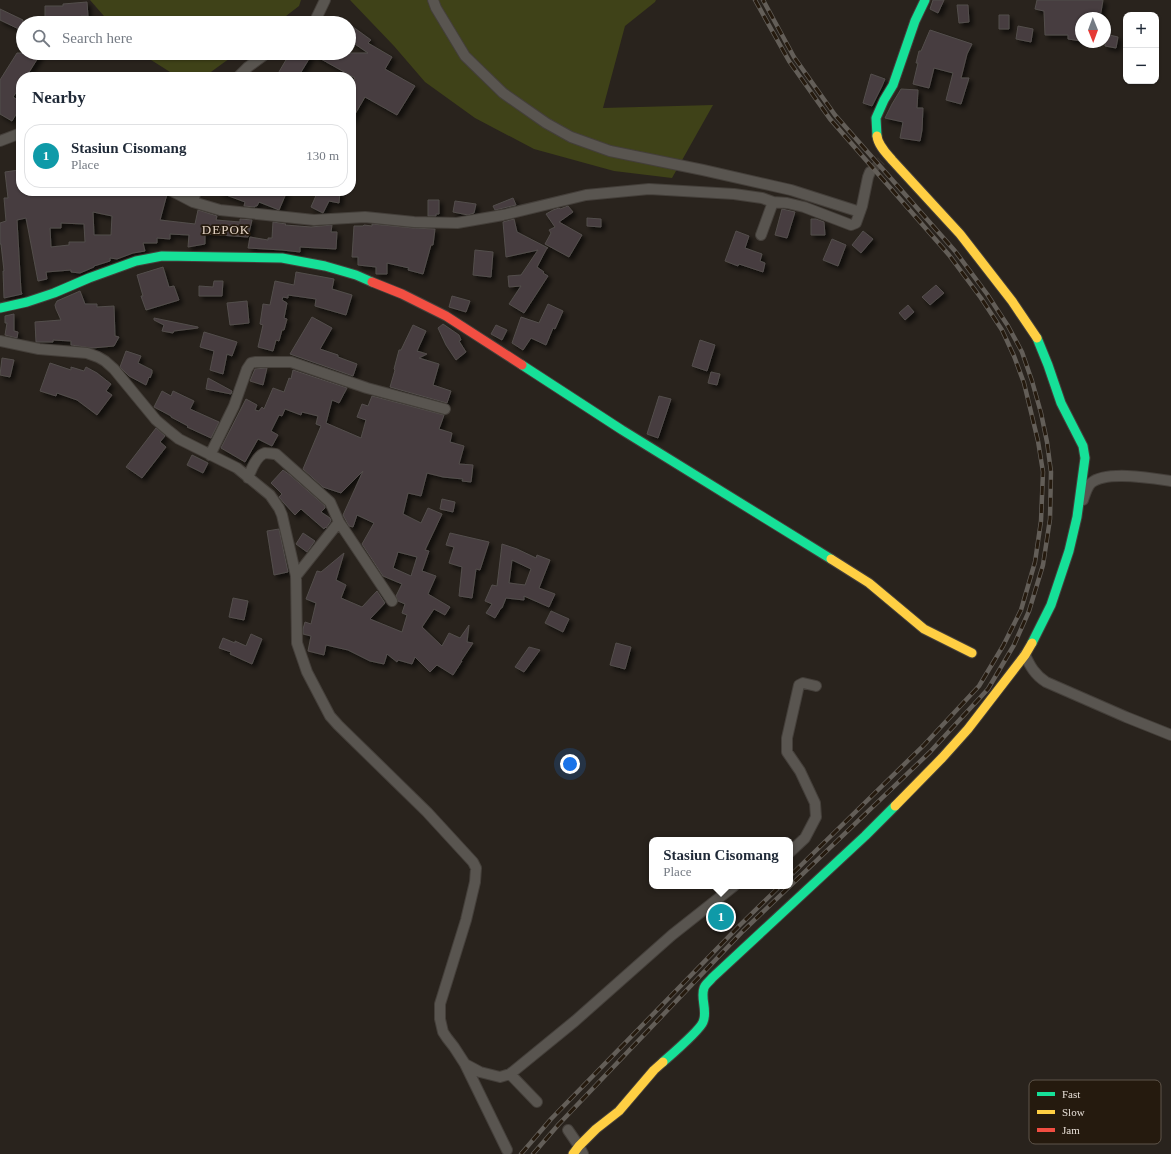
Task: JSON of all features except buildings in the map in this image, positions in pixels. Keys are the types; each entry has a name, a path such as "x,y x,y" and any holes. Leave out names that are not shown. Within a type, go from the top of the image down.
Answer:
{"street":[{"path":"317,16 325,0"},
{"path":"433,0 436,8 465,56 503,93 546,124 571,137 610,151 791,190 860,212"},
{"path":"925,0 915,21 893,85 876,118 877,139 883,150 885,159 960,234 1012,301 1038,340 1061,403 1082,446 1085,458 1077,517"},
{"path":"243,72 258,60"},
{"path":"0,141 16,135"},
{"path":"182,196 193,202 220,210 314,220 365,217 414,222 457,223 496,216 586,195 649,189 734,194 762,198 773,202 787,203 804,207 851,224 856,224 870,172"},
{"path":"193,202 195,196"},
{"path":"761,236 773,202"},
{"path":"0,316 3,308 54,293 89,278 136,261 162,256 282,258 325,266 356,275 402,294 446,316 622,430 856,574 924,629 972,653"},
{"path":"0,341 39,349 87,353 105,361 114,369 156,420 169,431 179,439 237,468 270,495 279,508 282,515 296,576 297,643 307,672 330,716 427,812 473,862 476,868 475,882 466,920 445,987 440,1010 440,1024 446,1038 465,1064 507,1150"},
{"path":"210,455 234,406 247,369 251,363 256,362 291,362 366,388 445,409"},
{"path":"248,478 253,465 263,454 276,454 330,502 338,522 392,601"},
{"path":"568,1130 581,1152 596,1129 619,1111 654,1070 703,1023 705,1012 703,993 704,987 712,978 837,862 942,758 968,729 1025,654 1051,605 1069,551 1084,495 1090,484 1097,479 1106,476 1144,477 1171,481"},
{"path":"296,576 338,522"},
{"path":"1025,654 1031,668 1046,682 1171,735"},
{"path":"793,849 805,838 816,817 815,803 800,771 787,752 787,738 799,685 803,683 816,686"},
{"path":"465,1064 480,1072 500,1077 510,1074 575,1021 672,935 730,889"},
{"path":"510,1074 537,1102"}],"green space":[{"path":"90,0 301,0 299,6 286,16 104,16"},
{"path":"350,0 656,0 625,26 603,108 713,105 672,178 614,171 534,149 475,118 425,82 394,46"},
{"path":"151,60 227,60 211,72 170,72"}],"tunnel":[{"path":"870,172 881,161"}],"railway":[{"path":"755,0 789,61 830,119 949,255 981,298 1002,330 1024,383 1038,441 1043,472 1041,521 1035,562 1021,610 1003,646 979,686 924,745 793,873"},
{"path":"763,0 794,57 835,115 955,251 987,294 1008,326 1022,352 1032,381 1041,413 1051,472 1050,519 1043,565 1029,611 1014,645 988,689 930,752 793,883"},
{"path":"521,1154 551,1119 777,889"},
{"path":"533,1154 559,1124 743,931 787,889"}],"traffic: fast":[{"path":"877,136 876,118 893,85 915,21 925,0"},
{"path":"0,308 27,302 54,293 89,278 136,261 162,256 282,258 325,266 356,275 372,282"},
{"path":"1032,643 1051,605 1069,551 1077,517 1085,458 1083,446 1061,403 1037,338"},
{"path":"522,365 622,430 831,559"},
{"path":"663,1062 701,1026 705,1013 703,992 706,984 865,836 895,806"}],"traffic: slow":[{"path":"877,136 887,155 960,234 1012,301 1037,338"},
{"path":"831,559 869,583 924,629 972,653"},
{"path":"895,806 968,729 1025,655 1032,643"},
{"path":"573,1154 596,1129 619,1111 654,1070 663,1062"}],"traffic: jam":[{"path":"372,282 402,294 446,316 522,365"}],"place":[{"name":"Stasiun Cisomang","path":"721,917"}],"district":[{"name":"DEPOK","path":"226,229"}]}
